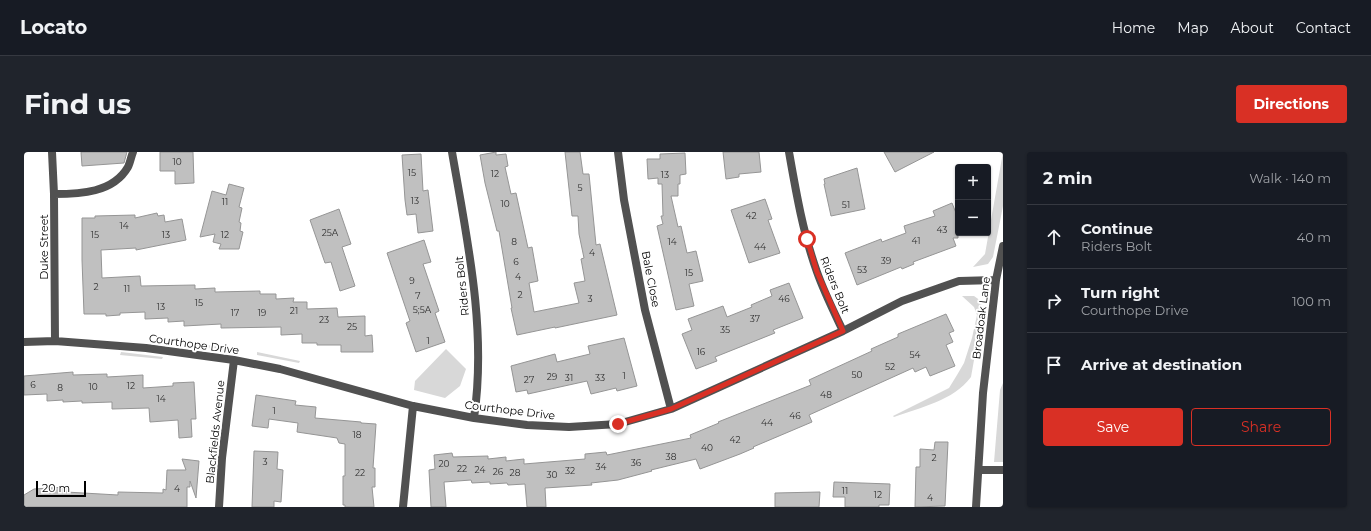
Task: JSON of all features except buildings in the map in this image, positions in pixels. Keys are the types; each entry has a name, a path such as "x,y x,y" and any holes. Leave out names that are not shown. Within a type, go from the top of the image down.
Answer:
{"street":[{"name":"Duke Street","path":"52,152 54,194 55,341"},
{"path":"54,194 78,194 100,189 118,180 128,167 133,152"},
{"name":"Riders Bolt","path":"452,152 468,244 478,331 477,399 474,418"},
{"name":"Bale Close","path":"618,152 624,200 646,310 671,409"},
{"name":"Riders Bolt","path":"789,152 795,188 817,272 843,331"},
{"name":"Broadoak Lane","path":"976,507 983,393 996,280 1003,246"},
{"name":"Courthope Drive","path":"24,342 55,341 146,348 234,360 280,369 413,406 474,418 527,425 569,427 618,424 671,409 843,331 902,301 959,281 996,280"},
{"name":"Blackfields Avenue","path":"219,507 222,458 234,360"},
{"path":"403,507 413,406"},
{"path":"979,470 1003,470"}],"shaded area":[{"path":"1003,152 1003,206 993,257 988,264 973,267 985,254 988,236 991,236 991,220"},
{"path":"962,296 974,296 981,301 982,315 971,377 964,385 946,398 894,417 893,416 949,388 964,363 977,315 974,307"},
{"path":"194,343 239,350 239,352 193,346"},
{"path":"446,349 466,369 460,386 445,398 414,390 415,381"},
{"path":"121,352 163,357 162,359 120,355"},
{"path":"257,352 300,361 299,363 257,355"},
{"path":"1003,383 1003,462 994,462 1000,390"}],"route":[{"path":"618,424 671,409 843,331 817,272 807,239"}]}
